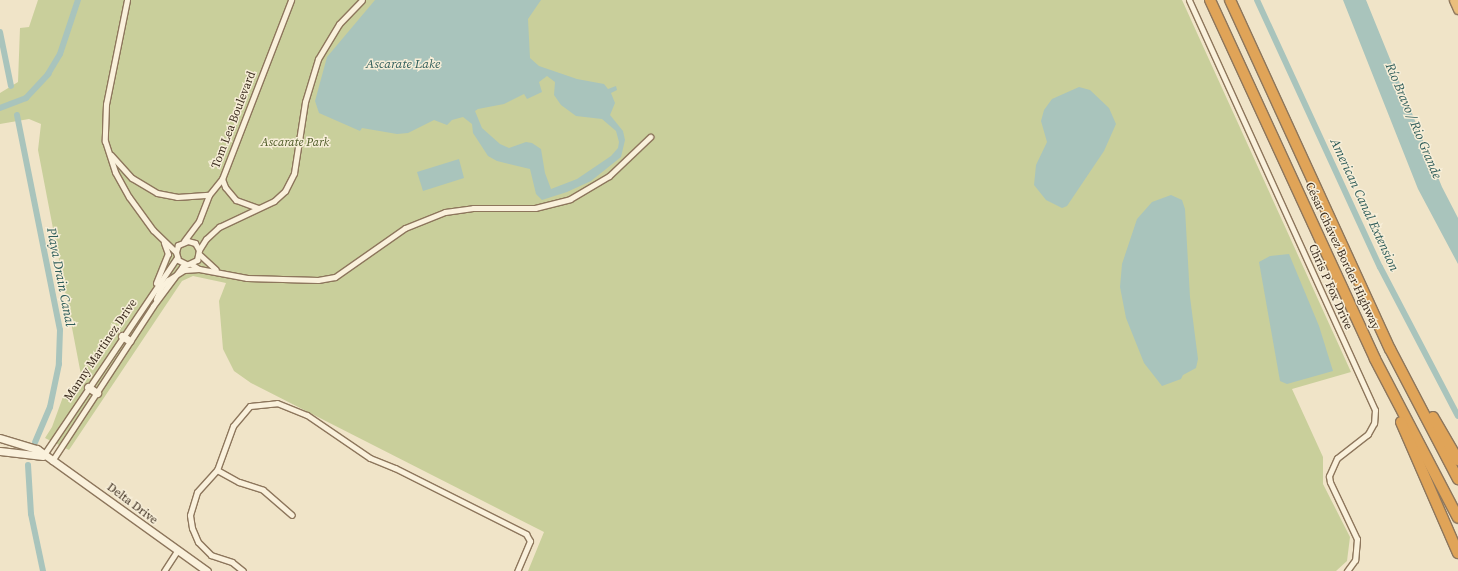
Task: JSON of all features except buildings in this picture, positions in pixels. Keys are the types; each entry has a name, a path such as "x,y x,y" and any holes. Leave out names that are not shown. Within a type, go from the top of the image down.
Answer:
{"highway":[{"name":"César Chávez Border Highway","path":"1210,0 1375,359 1458,518"},
{"name":"César Chávez Border Highway","path":"1230,0 1390,349 1458,479"},
{"path":"1454,0 1458,9"},
{"path":"1390,349 1458,460"},
{"path":"1375,359 1458,553"}],"main road":[{"path":"122,336 130,341"},
{"path":"88,387 96,393"},
{"path":"0,451 1,438"},
{"name":"Delta Drive","path":"1,438 37,449 43,456 88,484 177,551 207,571"},
{"name":"Delta Drive","path":"0,451 43,456"}],"street":[{"path":"127,0 106,104 104,128 109,152 115,172 129,198 176,255 189,264 199,268 247,278 318,280 335,277 343,273 374,247 405,228 445,212 473,208 535,208 570,199 609,176 650,137"},
{"name":"Tom Lea Boulevard","path":"184,241 199,221 209,195 222,179 291,0"},
{"path":"189,264 199,252 206,239 219,227 280,198 290,183 305,102 318,59 339,24 362,0"},
{"name":"Chris P Fox Drive","path":"1189,0 1375,410 1374,423 1368,434 1337,458 1330,476 1330,482 1357,539 1355,560 1347,571"},
{"path":"109,152 132,178 157,193 177,196 209,195"},
{"path":"222,179 225,187 236,200 248,206 260,208"},
{"path":"154,287 168,254 160,237"},
{"path":"176,255 178,245 184,241 195,244 199,252 219,272"},
{"name":"Manny Martinez Drive","path":"43,456 176,255"},
{"name":"Manny Martinez Drive","path":"52,461 153,306 175,275 189,264"},
{"path":"175,275 184,270 199,268"},
{"path":"244,571 232,562 211,555 198,542 192,528 190,515 197,492 217,470 233,426 250,406 277,402 307,415 370,458 395,468 526,534 530,541 517,571"},
{"path":"217,470 239,482 263,490 292,515"},
{"path":"164,571 177,551"}],"green space":[{"name":"Ascarate Park","path":"38,0 1182,0 1351,372 1292,389 1323,457 1323,484 1350,537 1347,561 1336,571 528,571 544,532 251,383 234,371 223,349 219,301 226,283 193,276 182,281 69,450 45,438 52,427 64,394 72,395 82,380 38,150 41,124 29,119 0,124 0,93 18,82 20,28 29,27"}],"water":[{"name":"Ascarate Lake","path":"375,0 541,0 528,19 530,58 539,66 577,79 604,84 608,89 616,86 617,90 611,93 615,103 610,115 623,131 625,140 621,157 591,181 567,192 542,200 536,194 530,169 497,161 488,156 473,133 472,124 463,117 452,120 447,125 434,120 408,133 397,134 362,128 360,131 319,113 315,101 327,57","holes":["547,76 555,82 554,95 561,105 576,116 602,119 616,131 619,142 618,148 611,156 577,179 551,189 545,173 541,149 532,143 526,142 509,148 500,144 482,128 475,111 478,109 504,104 524,94 527,99 542,92 539,82"]},
{"name":"Río Bravo / Rio Grande","path":"1343,0 1366,0 1442,187 1458,218 1458,264 1418,189"},
{"path":"1079,87 1090,90 1109,108 1116,124 1104,151 1067,206 1062,208 1046,200 1034,185 1036,165 1047,142 1041,121 1044,110 1052,99"},
{"path":"459,159 464,178 423,191 417,172"},
{"path":"1171,195 1182,200 1185,209 1190,297 1198,359 1196,368 1183,375 1181,379 1162,386 1144,363 1126,318 1120,287 1122,264 1137,219 1152,202"},
{"path":"1289,254 1319,326 1333,371 1287,384 1280,381 1259,262 1270,256"}],"waterway":[{"path":"0,108 26,98 48,74 60,54 78,0"},
{"name":"American Canal Extension","path":"1257,0 1380,267 1458,416"},
{"name":"Playa Drain Canal","path":"0,32 11,86"},
{"name":"Playa Drain Canal","path":"17,115 60,330 59,364 50,407 35,442"},
{"name":"Playa Drain Canal","path":"28,465 31,514 43,571"}]}
